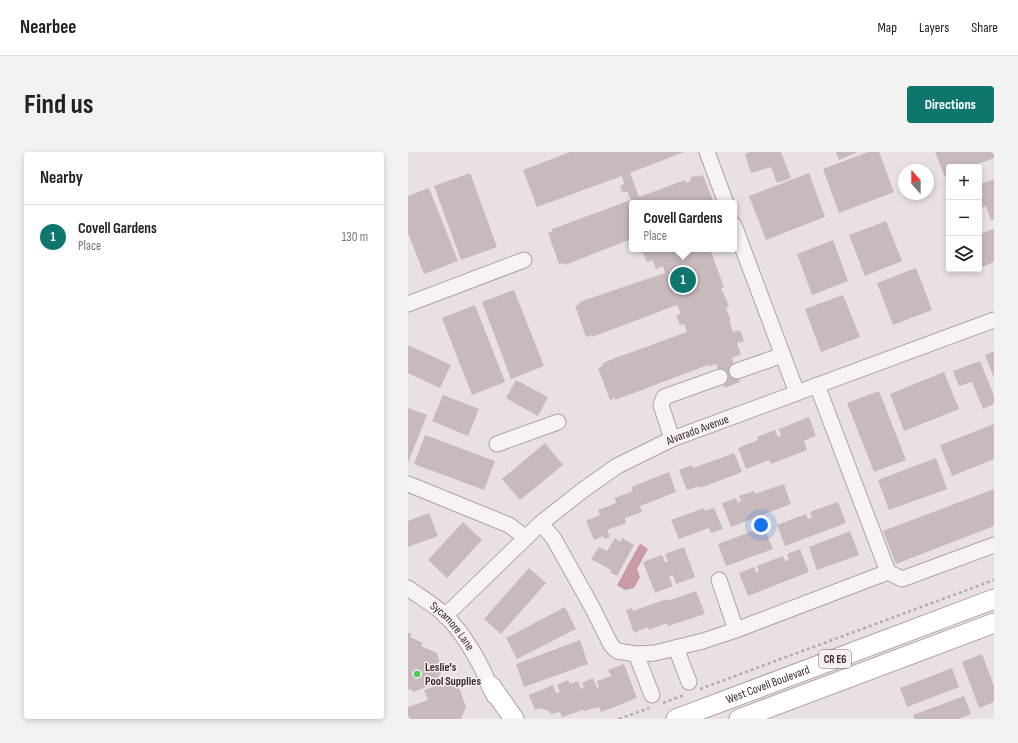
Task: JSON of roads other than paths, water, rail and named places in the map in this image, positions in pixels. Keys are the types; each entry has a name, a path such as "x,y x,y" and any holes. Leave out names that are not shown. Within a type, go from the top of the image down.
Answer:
{"main road":[{"name":"West Covell Boulevard","path":"676,719 994,599"},
{"name":"West Covell Boulevard","path":"739,719 994,623"},
{"path":"491,686 497,719"},
{"path":"491,686 514,719"}],"street":[{"path":"707,152 725,200"},
{"path":"737,233 797,393"},
{"path":"408,304 524,260"},
{"name":"Alvarado Avenue","path":"445,616 541,523 600,476 640,454 672,440 817,385 994,320"},
{"path":"737,371 782,355"},
{"path":"672,440 661,405 664,397 720,377"},
{"path":"817,385 888,572 902,579 994,546"},
{"path":"497,444 558,422"},
{"path":"408,484 509,525 526,538"},
{"path":"541,523 554,539 592,607 610,645 617,651 636,654 655,653 676,648 736,630 888,572"},
{"path":"719,580 736,630"},
{"name":"Sycamore Lane","path":"408,588 445,616 458,630 474,654 491,686 504,719"},
{"path":"676,648 689,689"},
{"path":"636,654 652,695"}],"place":[{"name":"Covell Gardens","path":"683,280"},
{"name":"Leslie's Pool Supplies","path":"417,674"}]}
